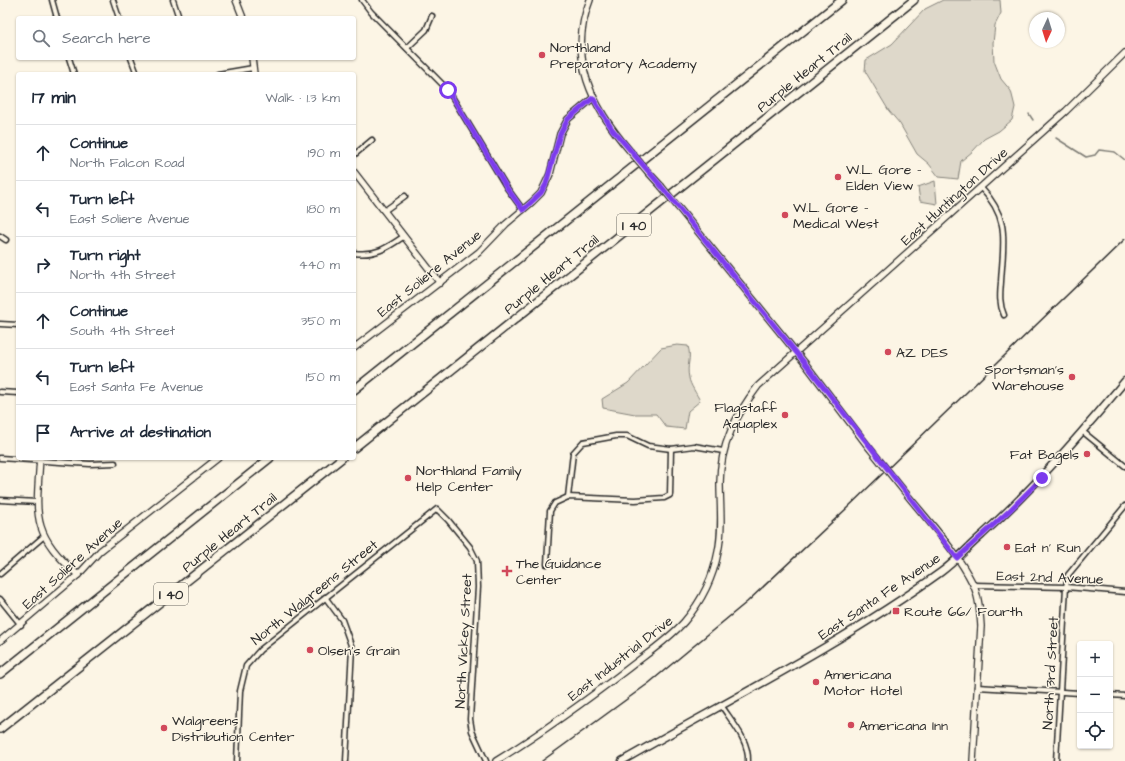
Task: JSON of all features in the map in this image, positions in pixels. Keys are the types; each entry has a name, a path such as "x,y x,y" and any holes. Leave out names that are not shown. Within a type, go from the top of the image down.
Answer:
{"highway":[{"path":"356,388 842,0"},
{"name":"Purple Heart Trail","path":"356,446 914,0"},
{"path":"0,674 268,460"},
{"name":"Purple Heart Trail","path":"0,729 339,460"}],"main road":[{"name":"East Santa Fe Avenue","path":"622,761 851,632 942,571 1015,505 1054,465 1125,381"}],"street":[{"path":"52,0 56,16"},
{"path":"113,0 118,16"},
{"path":"173,0 178,16"},
{"path":"236,0 242,16"},
{"path":"362,0 371,12 448,90 507,188 523,210"},
{"path":"590,0 584,21 582,56 584,73 593,98 612,129 661,186 796,354 957,558 973,585 980,608 981,626 973,761"},
{"path":"407,48 426,30 432,16"},
{"name":"East Huntington Drive","path":"796,354 1094,85 1125,53"},
{"path":"70,60 73,72"},
{"path":"133,60 136,72"},
{"path":"241,72 253,71 252,60"},
{"name":"East Soliere Avenue","path":"356,346 479,252 506,224 541,193 546,184 560,134 568,119 593,98"},
{"path":"356,153 372,140"},
{"path":"356,175 440,283"},
{"path":"981,188 996,206 1003,229 1000,302 1004,315"},
{"path":"384,211 406,196"},
{"path":"0,236 6,240"},
{"path":"356,253 370,254 378,252 403,237"},
{"path":"0,324 16,325"},
{"name":"East Industrial Drive","path":"496,761 537,735 616,677 673,633 692,611 708,585 715,568 721,532 720,481 723,451 731,430 746,402 758,386 796,354"},
{"path":"0,392 16,393"},
{"path":"1082,431 1125,466"},
{"path":"568,497 573,453 583,442 616,436 627,436 648,446 671,448 694,446 723,451"},
{"path":"548,564 552,507 568,497 634,500 664,498 670,495 671,448"},
{"path":"0,458 16,458"},
{"path":"40,460 37,512 43,537 62,561 78,575"},
{"path":"50,460 90,464 115,463"},
{"name":"East Soliere Avenue","path":"0,641 21,625 78,575 100,550 215,460"},
{"path":"0,500 37,502"},
{"name":"North 3rd Street","path":"1056,761 1068,574 1125,506"},
{"name":"North Walgreens Street","path":"237,761 240,691 246,666 260,650 437,509"},
{"name":"North Vickey Street","path":"437,509 470,547 477,561 478,587 470,719 472,731 486,761"},
{"path":"0,574 43,537"},
{"name":"East 2nd Avenue","path":"973,585 1066,587 1125,592"},
{"path":"325,597 342,620 352,648 346,761"},
{"path":"0,599 21,625"},
{"path":"977,687 1077,693"},
{"path":"1113,695 1125,696"},
{"path":"721,705 743,738 748,754 748,761"}],"shaded area":[{"path":"943,0 1000,0 1001,13 995,25 993,43 994,61 1001,79 1011,91 1015,107 1012,120 999,131 984,139 961,161 958,179 939,177 929,164 917,154 900,124 889,111 865,71 866,60 892,44 925,9"},
{"path":"935,181 937,204 920,201 918,187"},
{"path":"677,345 688,346 689,378 700,401 688,411 685,429 666,427 656,414 635,414 603,408 602,399 628,383 661,348"}],"waterway":[{"path":"1029,114 1033,120"},
{"path":"1056,138 1086,157 1095,155 1099,150 1115,152 1125,160"}],"railway":[{"path":"542,761 649,683 747,602 846,509 1125,239"}],"place":[{"name":"Northland Preparatory Academy","path":"542,55"},
{"name":"W.L. Gore - Elden View","path":"838,177"},
{"name":"W.L. Gore - Medical West","path":"785,215"},
{"name":"AZ DES","path":"888,352"},
{"name":"Sportsman's Warehouse","path":"1072,377"},
{"name":"Flagstaff Aquaplex","path":"785,415"},
{"name":"Fat Bagels","path":"1087,454"},
{"name":"Northland Family Help Center","path":"408,478"},
{"name":"Eat n' Run","path":"1007,547"},
{"name":"The Guidance Center","path":"507,571"},
{"name":"Route 66/ Fourth","path":"896,611"},
{"name":"Olsen's Grain","path":"310,650"},
{"name":"Americana Motor Hotel","path":"816,682"},
{"name":"Americana Inn","path":"851,725"},
{"name":"Walgreens Distribution Center","path":"164,728"}],"route":[{"path":"448,90 507,188 523,210 541,193 546,184 560,134 568,119 593,98 612,129 661,186 750,298 804,362 848,421 957,558 1010,510 1042,478"}]}
